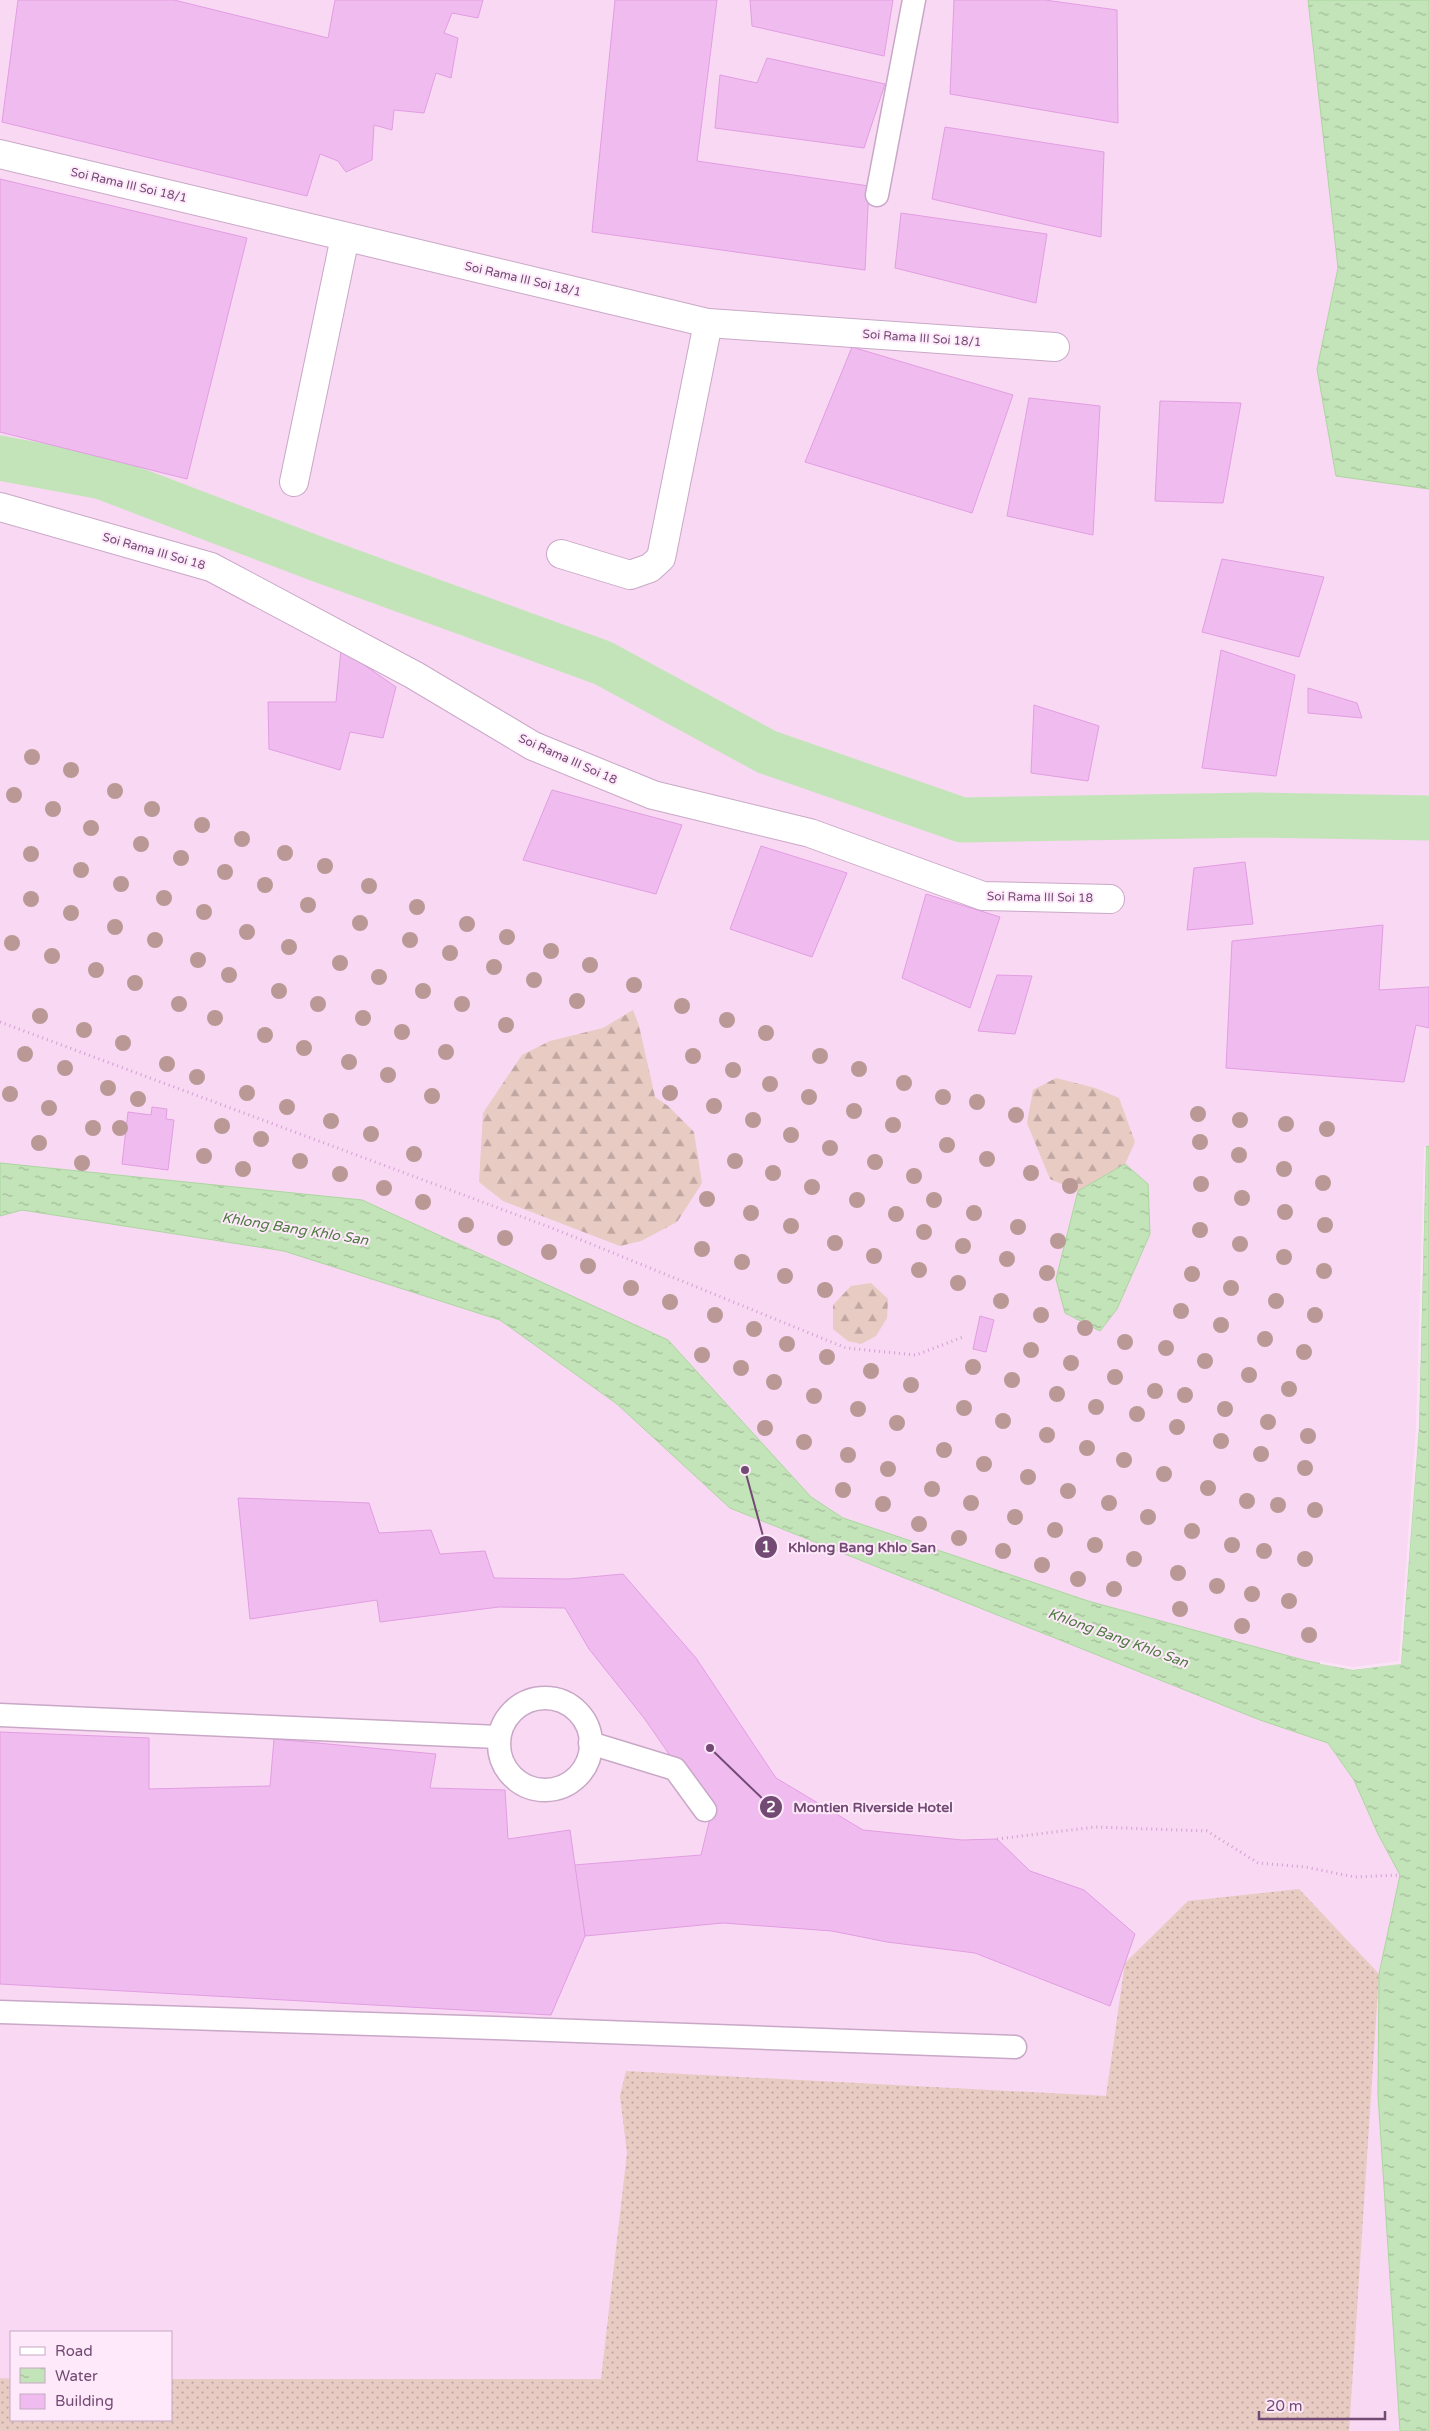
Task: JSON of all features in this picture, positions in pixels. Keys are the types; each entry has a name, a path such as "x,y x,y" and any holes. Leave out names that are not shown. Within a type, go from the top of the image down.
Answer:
{"street":[{"name":"Soi Rama III Soi 18/1","path":"0,154 708,323 1055,347"},
{"path":"294,482 345,237"},
{"path":"561,554 630,575 650,568 662,558 708,323"},
{"name":"Soi Rama III Soi 18","path":"0,507 212,567 414,675 533,746 653,796 810,833 983,896 1110,899"}],"lane":[{"path":"878,195 914,0"},
{"path":"537,1698 559,1699 578,1711 588,1728 591,1750 588,1762 569,1785 549,1791 530,1789 514,1780 501,1761 498,1736 510,1712 537,1698"},
{"path":"0,1715 498,1736"},
{"path":"590,1743 675,1769 705,1810"},
{"path":"0,2012 485,2027 1015,2047"}],"path":[{"path":"0,1022 552,1228 846,1348 916,1355 963,1337"},
{"path":"997,1839 1095,1827 1206,1831 1258,1863 1305,1866 1355,1877 1400,1875"}],"shaded area":[{"path":"0,0 1308,0 1338,268 1317,369 1336,476 1429,489 1429,1146 1426,1148 1419,1427 1401,1664 1378,1834 1400,1875 1379,1974 1378,2095 1400,2431 0,2431"}],"green space":[{"path":"633,1010 639,1026 655,1097 668,1106 694,1132 702,1183 677,1222 641,1241 620,1246 503,1201 479,1182 483,1113 522,1055 550,1041 603,1028"},
{"path":"1056,1078 1095,1088 1119,1098 1135,1142 1125,1164 1078,1191 1050,1179 1027,1123 1033,1090"},
{"path":"871,1283 888,1299 887,1318 876,1336 861,1344 848,1341 833,1329 833,1305 851,1286"},
{"path":"1299,1889 1379,1974 1349,2431 0,2431 0,2378 10,2379 10,2421 172,2421 172,2379 601,2379 627,2153 620,2096 626,2071 1106,2096 1125,1963 1188,1901"}],"water":[{"path":"1308,0 1429,0 1429,489 1336,476 1317,369 1338,268"},
{"path":"1429,1146 1429,2431 1400,2431 1378,2095 1379,1974 1400,1875 1378,1834 1354,1780 1328,1743 1260,1720 730,1508 617,1404 500,1320 284,1251 22,1210 0,1216 0,1163 362,1200 668,1340 811,1497 843,1518 1088,1601 1307,1661 1353,1670 1401,1663 1419,1427 1426,1147"},
{"path":"1125,1164 1148,1184 1150,1234 1117,1309 1100,1331 1065,1313 1056,1279 1078,1191"}],"pier":[{"path":"1424,1147 1426,1147 1419,1427 1401,1664 1353,1670 1320,1664 1320,1661 1353,1667 1399,1661 1416,1426"}],"building":[{"path":"18,0 174,0 328,38 335,0 483,0 478,18 452,13 444,33 458,38 451,78 436,73 424,113 394,110 392,130 374,125 372,160 346,172 338,161 320,154 307,196 2,122"},
{"path":"615,0 717,0 697,161 869,186 865,270 592,232"},
{"path":"750,0 893,0 884,56 752,26"},
{"path":"954,0 1045,0 1117,10 1118,123 950,94"},
{"path":"767,58 885,84 864,148 715,128 720,75 757,83"},
{"path":"945,127 1104,152 1101,237 932,199"},
{"path":"0,179 247,238 187,479 0,432"},
{"path":"901,213 1047,234 1036,303 895,268"},
{"path":"852,347 1013,395 972,513 805,462"},
{"path":"1029,398 1100,406 1093,535 1007,516"},
{"path":"1160,401 1241,403 1223,503 1155,501"},
{"path":"1222,559 1324,577 1299,657 1202,632"},
{"path":"341,649 396,687 383,738 350,732 340,770 269,749 268,702 336,702"},
{"path":"1221,650 1295,675 1276,776 1202,768"},
{"path":"1308,688 1357,703 1362,718 1308,713"},
{"path":"1034,705 1099,726 1088,781 1031,773"},
{"path":"552,790 682,825 656,894 523,860"},
{"path":"761,846 847,873 812,957 730,929"},
{"path":"1245,862 1253,924 1187,930 1194,868"},
{"path":"926,894 1000,917 970,1008 902,978"},
{"path":"1383,925 1379,990 1429,987 1429,1028 1416,1025 1404,1082 1226,1068 1232,941"},
{"path":"997,975 1032,976 1015,1034 978,1031"},
{"path":"152,1107 167,1109 166,1119 174,1120 168,1170 122,1164 128,1112 151,1115"},
{"path":"980,1316 994,1320 986,1352 973,1349"},
{"path":"238,1498 369,1503 379,1533 431,1530 440,1554 485,1551 494,1578 568,1579 623,1574 696,1658 776,1778 863,1830 962,1840 997,1839 1030,1871 1084,1890 1135,1934 1110,2006 975,1953 887,1942 832,1931 723,1923 585,1936 574,1865 701,1855 714,1802 692,1787 644,1718 589,1649 565,1608 499,1607 380,1622 377,1600 250,1619"},
{"path":"0,1732 149,1738 149,1789 270,1786 274,1739 436,1754 430,1788 505,1790 508,1839 570,1830 585,1936 551,2015 0,1984"}],"waterway":[{"path":"0,458 102,477 320,560 603,663 767,752 962,820 1257,815 1429,818"}],"place":[{"name":"Khlong Bang Khlo San","path":"745,1470"},
{"name":"Montien Riverside Hotel","path":"710,1748"}]}
